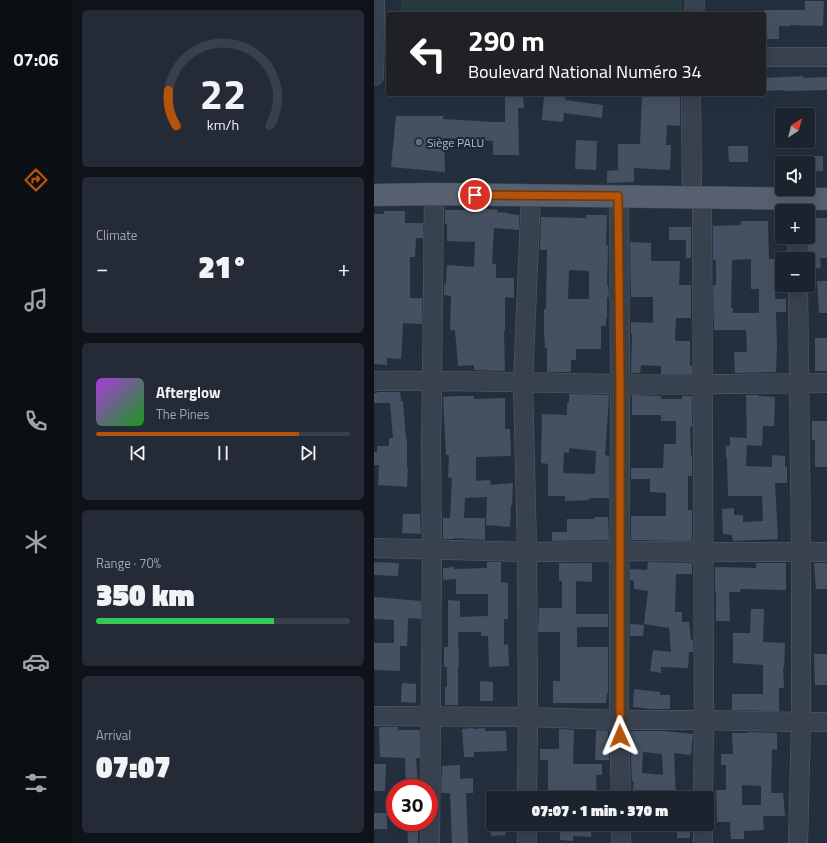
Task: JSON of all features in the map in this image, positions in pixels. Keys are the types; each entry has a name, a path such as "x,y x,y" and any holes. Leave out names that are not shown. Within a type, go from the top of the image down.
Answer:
{"main road":[{"path":"374,195 434,194 618,196 697,198 783,204"},
{"path":"802,204 827,199"}],"street":[{"path":"374,76 375,0"},
{"path":"694,12 695,0"},
{"path":"374,54 386,54"},
{"path":"766,57 827,57"},
{"path":"691,96 697,198 703,384 703,791"},
{"path":"430,843 432,549 431,442 434,194"},
{"path":"527,791 527,552 523,382 531,195"},
{"path":"618,196 620,384 619,720 621,791"},
{"path":"798,292 801,722 798,843"},
{"path":"374,381 620,384 827,383"},
{"path":"374,548 527,552 827,552"},
{"path":"374,716 827,722"},
{"path":"527,831 527,843"},
{"path":"621,831 621,843"},
{"path":"703,831 703,843"}],"green space":[{"path":"401,0 682,0 682,12 401,12"}],"building":[{"path":"805,1 824,1 823,26 779,26 779,39 766,39 766,12 764,12 764,10 805,10"},
{"path":"803,76 803,78 827,77 827,90 766,91 766,78"},
{"path":"505,96 523,96 524,108 518,108 519,155 493,155 493,141 444,138 445,172 391,167 396,116 443,116 443,119 505,122"},
{"path":"544,96 565,96 565,100 603,105 602,118 564,113 563,122 542,120"},
{"path":"642,96 680,96 680,126 667,125 666,145 671,145 670,170 634,168 634,182 607,183 607,171 618,170 618,144 640,144"},
{"path":"576,140 597,141 596,170 575,169"},
{"path":"728,146 748,146 748,162 729,162"},
{"path":"815,156 823,156 823,171 815,171"},
{"path":"478,208 498,210 497,212 519,215 519,230 494,228 492,264 496,264 496,278 514,278 514,298 505,297 505,371 474,370 474,365 458,366 455,330 450,330 451,296 444,295 447,265 474,267 475,242 447,241 445,210 478,210"},
{"path":"384,211 405,211 405,223 423,223 423,238 416,238 415,257 410,257 410,298 422,298 422,324 403,323 401,359 387,358 387,365 374,364 374,214 384,214"},
{"path":"586,215 607,215 606,245 608,245 607,285 609,297 607,297 606,326 601,326 601,349 576,349 576,360 571,360 571,372 547,372 544,309 546,309 547,250 540,250 541,217 586,218","holes":["569,270 589,271 589,299 568,299"]},
{"path":"815,218 827,218 827,258 820,258 821,268 815,268 815,252 808,252 808,244 815,244"},
{"path":"741,221 768,221 769,259 775,259 775,299 786,299 786,312 776,312 776,372 735,373 734,352 747,352 746,330 714,330 713,285 716,285 716,260 713,260 713,226 741,225","holes":["751,259 751,289 759,289 759,313 733,313 733,308 731,308 732,260"]},
{"path":"669,227 691,227 691,258 686,258 686,240 669,240"},
{"path":"630,242 651,243 651,261 680,261 679,285 691,285 691,318 676,318 675,338 676,341 690,341 690,366 692,366 692,374 661,374 661,366 641,365 640,373 631,373 631,322 653,323 653,297 631,297"},
{"path":"817,281 827,281 827,313 819,313"},
{"path":"815,338 827,338 827,371 815,371"},
{"path":"400,392 401,401 403,401 407,439 407,487 378,485 379,465 374,465 374,452 377,452 377,446 389,446 389,438 393,438 390,403 374,403 374,393"},
{"path":"569,394 609,395 605,455 609,456 609,498 589,498 589,500 565,501 565,496 548,496 548,464 541,463 542,414 567,415 567,403 569,403","holes":["569,448 596,451 595,474 563,473 564,452 569,453"]},
{"path":"632,395 661,396 661,399 682,399 682,396 692,396 692,427 690,427 692,476 688,476 688,510 692,510 692,541 631,540 631,516 666,516 666,493 650,492 650,479 631,479 631,468 663,468 664,444 676,444 676,421 661,421 661,415 632,415"},
{"path":"746,395 775,397 774,426 763,426 762,446 747,445"},
{"path":"474,396 474,399 505,398 505,429 510,429 511,456 476,457 476,481 490,480 491,485 513,483 510,527 486,525 487,497 465,498 464,518 485,518 485,540 454,538 443,539 443,518 450,518 452,478 448,477 449,455 446,455 443,397"},
{"path":"812,421 827,421 827,467 815,467 815,440 812,440"},
{"path":"730,437 747,438 746,466 772,467 772,455 785,456 787,483 775,483 778,539 733,541 732,535 723,534 722,509 734,508 734,515 743,515 743,522 763,521 762,496 728,496 726,446 730,446"},
{"path":"403,514 420,514 421,534 402,533"},
{"path":"594,517 608,517 609,540 552,541 552,532 567,532 567,519 594,519"},
{"path":"374,562 399,563 398,576 374,575"},
{"path":"487,562 501,562 501,582 508,583 508,619 504,619 504,645 508,644 509,666 489,667 488,636 481,636 481,632 458,632 458,705 445,705 447,667 444,667 444,647 448,647 448,600 460,601 460,617 488,616 488,594 456,594 456,579 443,580 443,568 487,568"},
{"path":"648,562 692,563 692,574 676,574 675,612 682,612 682,622 689,622 691,640 693,640 693,652 689,652 688,668 661,667 661,673 650,671 653,650 671,652 669,628 644,624 648,591 634,589 634,581 630,580 630,569 647,570"},
{"path":"559,563 592,563 592,582 576,581 576,614 608,614 608,627 577,627 577,647 608,647 608,693 606,703 553,703 553,681 560,681 560,632 538,632 539,608 562,608 562,581 559,581"},
{"path":"756,563 786,563 786,590 741,589 740,592 729,592 730,621 716,621 715,567 756,568"},
{"path":"814,563 827,563 827,589 816,589"},
{"path":"374,597 421,601 421,619 408,618 407,646 400,646 400,671 374,670 374,643 394,643 394,620 374,619"},
{"path":"751,609 764,609 763,642 785,643 783,668 784,688 779,688 779,711 732,710 732,694 763,694 763,665 733,663 733,633 750,633"},
{"path":"630,624 644,625 643,636 630,636"},
{"path":"814,654 827,654 827,685 815,685"},
{"path":"480,681 493,682 493,701 480,701"},
{"path":"402,683 416,684 416,703 401,702"},
{"path":"634,689 660,692 660,695 670,695 670,709 633,707"},
{"path":"379,727 398,727 398,730 420,730 420,758 416,758 418,779 406,779 405,758 380,757"},
{"path":"485,728 485,731 506,731 507,751 474,752 474,757 464,757 462,729"},
{"path":"559,729 574,730 573,764 602,764 602,775 596,775 597,791 548,791 548,760 540,760 540,749 559,749"},
{"path":"596,730 608,731 609,760 595,760"},
{"path":"630,731 663,731 693,734 691,755 674,753 676,791 633,791 634,781 632,781","holes":["643,752 662,754 663,775 642,773"]},
{"path":"732,733 777,733 777,750 772,749 771,793 783,793 785,816 763,816 764,830 744,831 744,839 731,839 730,822 717,822 716,790 726,790 726,765 721,765 721,754 733,754","holes":["742,785 761,786 761,805 742,805"]},
{"path":"374,764 386,764 385,791 374,791"},
{"path":"460,765 460,779 473,778 473,793 466,793 468,843 452,843 450,793 441,793 442,766"},
{"path":"374,813 386,813 386,829 374,829"},
{"path":"407,831 418,831 418,843 408,843"},
{"path":"491,831 506,831 506,835 491,836"},
{"path":"560,831 591,831 591,837 573,836 573,841 560,840"},
{"path":"677,831 690,831 690,838 677,838"}],"place":[{"name":"Siège PALU","path":"419,142"}],"route":[{"path":"475,195 618,196 620,384 620,736"}]}
